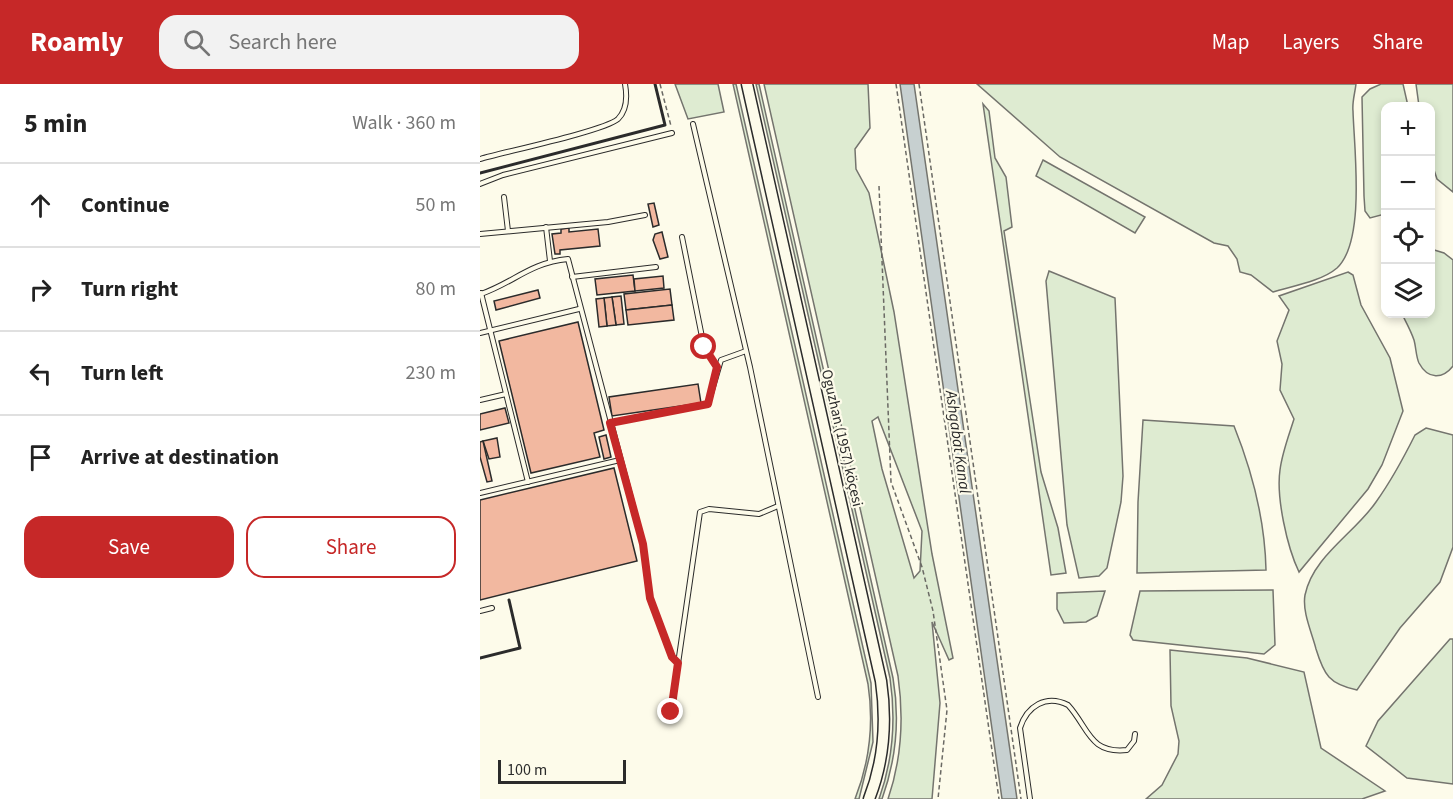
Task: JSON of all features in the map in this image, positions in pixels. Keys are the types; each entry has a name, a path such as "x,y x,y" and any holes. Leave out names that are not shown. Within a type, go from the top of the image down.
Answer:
{"main road":[{"name":"Oguzhan (1957) köçesi","path":"747,84 881,681 883,742 869,799"}],"lane":[{"path":"480,159 597,128 617,119 625,105 625,84"},
{"path":"693,124 746,351 818,697"},
{"path":"480,182 672,133"},
{"path":"504,197 508,231"},
{"path":"480,234 608,222 645,215"},
{"path":"546,227 550,261"},
{"path":"682,237 704,347 717,367"},
{"path":"528,482 481,293 498,288 523,271 550,261 568,259 579,309 643,544 650,598 672,657 678,663"},
{"path":"572,277 656,267"},
{"path":"480,333 579,309"},
{"path":"610,423 708,404 717,367 725,356 746,351"},
{"path":"480,400 506,394"},
{"path":"480,493 620,460"},
{"path":"671,712 700,512 709,508 759,514 778,506"},
{"path":"480,611 492,608"},
{"path":"1030,799 1020,728 1023,719 1035,705 1051,700 1068,705 1091,739 1105,749 1127,750 1134,741 1135,734"}],"path":[{"path":"660,84 672,133"},
{"path":"896,84 999,799"},
{"path":"919,84 1021,799"},
{"path":"879,186 891,482 922,567 933,611 947,710 938,799"}],"green space":[{"path":"675,84 718,84 724,112 688,119"},
{"path":"733,84 736,84 871,683 873,742 859,799 855,799 864,771 869,742 871,714 868,684"},
{"path":"756,84 759,84 893,678 896,709 895,739 891,769 882,799 879,799 890,754 893,724 890,678"},
{"path":"764,84 868,84 870,128 855,149 856,169 869,193 894,312 932,554 953,658 949,660 932,622 940,703 932,799 888,799 899,753 901,707 898,676","holes":["878,417 922,531 920,571 914,578 882,469 872,421"]},
{"path":"977,84 1356,84 1353,101 1355,216 1346,255 1331,273 1307,283 1273,292 1251,275 1240,272 1237,259 1228,246 1214,243 1060,157"},
{"path":"1381,84 1403,84 1407,102 1381,102 1381,215 1370,218 1365,211 1364,196 1362,97 1370,89"},
{"path":"1416,84 1453,84 1453,192 1437,179 1435,173 1435,102 1418,102"},
{"path":"983,104 989,111 995,158 1006,177 1012,227 1004,231 1041,472 1058,528 1066,573 1051,575"},
{"path":"1043,160 1145,217 1135,233 1036,176"},
{"path":"1435,250 1444,253 1453,260 1453,366 1445,373 1436,376 1423,369 1417,358 1410,330 1404,318 1435,318"},
{"path":"1049,271 1115,298 1123,476 1121,502 1107,568 1099,576 1079,578 1067,525 1046,281"},
{"path":"1348,272 1353,275 1361,305 1390,358 1403,411 1382,465 1368,489 1299,572 1287,536 1281,508 1279,481 1281,464 1294,419 1280,390 1282,364 1277,341 1289,310 1279,296"},
{"path":"1143,420 1234,426 1256,496 1263,533 1266,570 1137,573"},
{"path":"1426,428 1453,435 1453,547 1440,582 1400,628 1357,690 1348,688 1329,677 1322,666 1304,602 1309,581 1325,557 1382,494 1415,435"},
{"path":"1273,590 1275,645 1264,654 1133,640 1130,635 1140,591"},
{"path":"1105,591 1097,616 1086,622 1064,623 1057,609 1057,593"},
{"path":"1450,639 1453,639 1453,784 1407,778 1366,746 1378,721"},
{"path":"1170,650 1247,658 1304,672 1321,748 1385,791 1362,799 1146,799 1162,785 1178,754 1179,741 1171,706"}],"water":[{"name":"Ashgabat Kanal","path":"900,84 914,84 1017,799 1002,799"}],"building":[{"path":"654,203 659,225 653,227 648,204"},
{"path":"569,228 569,232 598,229 600,246 560,250 560,254 555,254 552,234 561,233 561,229"},
{"path":"662,232 668,257 660,259 653,240 655,234"},
{"path":"633,275 635,291 597,295 595,279"},
{"path":"663,276 664,288 635,291 634,279"},
{"path":"670,289 672,305 626,310 624,294"},
{"path":"538,290 540,298 496,310 494,301"},
{"path":"621,296 624,324 616,325 612,297"},
{"path":"612,297 616,325 607,326 604,298"},
{"path":"604,298 607,326 599,327 596,299"},
{"path":"672,305 674,320 628,325 626,310"},
{"path":"578,322 604,430 594,433 600,457 531,473 499,341"},
{"path":"698,384 701,403 612,416 609,397"},
{"path":"505,408 509,423 480,430 480,414"},
{"path":"606,435 611,457 604,459 599,437"},
{"path":"497,438 500,457 489,459 483,441"},
{"path":"483,441 492,481 487,482 480,457 480,442"},
{"path":"614,468 637,561 480,600 480,500"}],"wall":[{"path":"480,173 665,125 655,84"},
{"path":"480,658 520,648 509,600"}],"route":[{"path":"671,712 678,663 672,657 650,598 643,544 610,423 708,404 717,367 704,347"}]}
